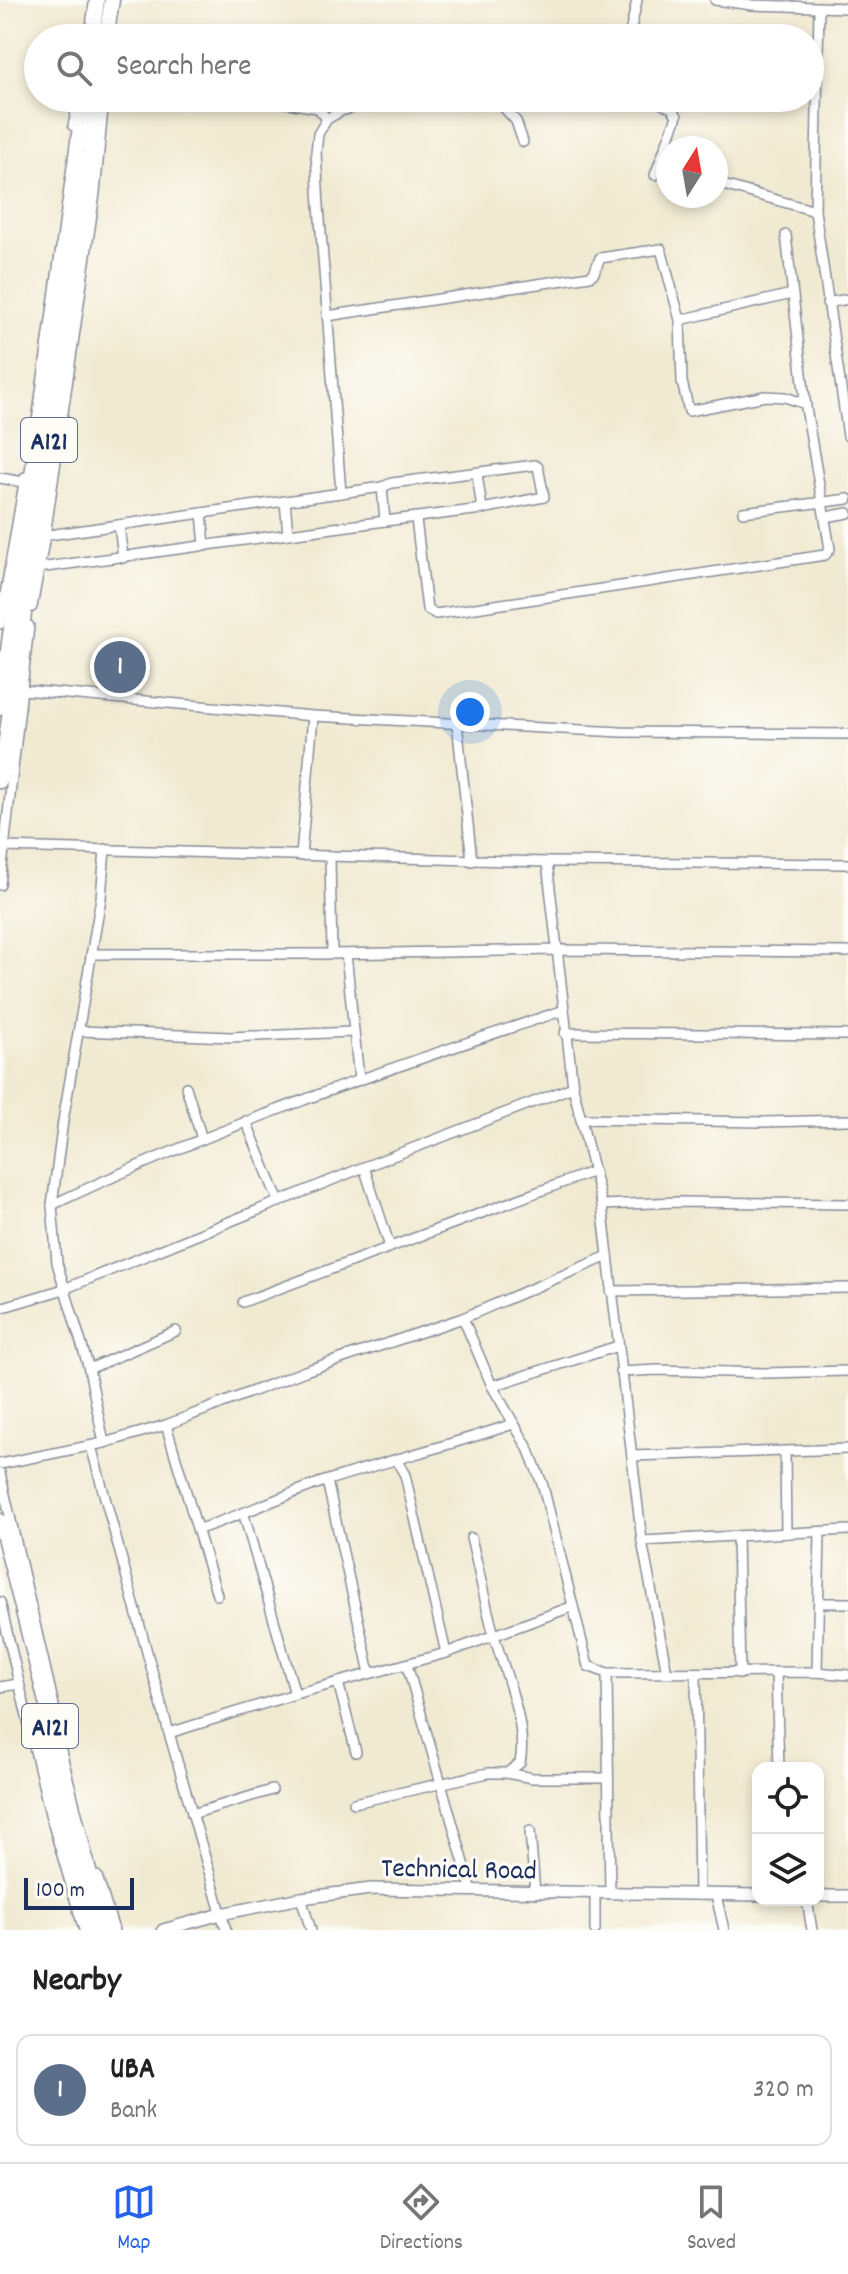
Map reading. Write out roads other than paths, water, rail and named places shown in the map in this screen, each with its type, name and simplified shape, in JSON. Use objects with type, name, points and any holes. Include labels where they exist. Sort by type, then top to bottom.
[{"type":"highway","points":[[94,24],[97,0]]},
{"type":"highway","points":[[108,24],[112,0]]},
{"type":"highway","name":"A121","points":[[0,708],[80,112]]},
{"type":"highway","name":"A121","points":[[0,781],[40,537],[96,112]]},
{"type":"highway","name":"A121","points":[[0,1521],[104,1930]]},
{"type":"highway","name":"A121","points":[[0,1559],[62,1818],[94,1930]]},
{"type":"street","points":[[632,24],[637,0]]},
{"type":"street","points":[[715,0],[848,8]]},
{"type":"street","points":[[819,8],[819,24]]},
{"type":"street","points":[[0,885],[35,569],[416,519],[544,497],[535,465],[421,479],[40,537],[95,193],[103,112]]},
{"type":"street","points":[[323,112],[327,119]]},
{"type":"street","points":[[339,112],[327,119],[318,134],[316,152],[341,493]]},
{"type":"street","points":[[508,112],[516,121],[523,142]]},
{"type":"street","points":[[655,175],[677,116],[674,112]]},
{"type":"street","points":[[817,112],[815,211],[848,436]]},
{"type":"street","points":[[728,186],[815,211]]},
{"type":"street","points":[[416,519],[427,609],[436,614],[821,557],[830,549],[806,404],[786,235]]},
{"type":"street","points":[[327,316],[590,276],[600,258],[661,249],[680,320],[682,382],[689,411],[765,396],[785,397],[806,404]]},
{"type":"street","points":[[680,320],[792,294]]},
{"type":"street","points":[[827,303],[848,299]]},
{"type":"street","points":[[477,474],[482,509]]},
{"type":"street","points":[[0,478],[28,482],[0,624]]},
{"type":"street","points":[[382,487],[385,521]]},
{"type":"street","points":[[743,512],[848,499]]},
{"type":"street","points":[[285,501],[288,534]]},
{"type":"street","points":[[202,513],[205,546]]},
{"type":"street","points":[[826,517],[848,513]]},
{"type":"street","points":[[119,525],[123,558]]},
{"type":"street","points":[[23,690],[313,716],[621,732],[848,734]]},
{"type":"street","points":[[301,856],[313,716]]},
{"type":"street","points":[[457,723],[472,861]]},
{"type":"street","points":[[4,847],[472,861],[848,864]]},
{"type":"street","points":[[104,1443],[89,1369],[57,1263],[52,1205],[101,898],[105,849]]},
{"type":"street","points":[[330,857],[332,954]]},
{"type":"street","points":[[547,862],[565,1033],[573,1087],[602,1205],[642,1541],[667,1673]]},
{"type":"street","points":[[91,954],[558,950],[848,952]]},
{"type":"street","points":[[346,954],[359,1079]]},
{"type":"street","points":[[52,1205],[246,1121],[359,1079],[564,1010]]},
{"type":"street","points":[[81,1031],[230,1037],[353,1032]]},
{"type":"street","points":[[565,1033],[848,1035]]},
{"type":"street","points":[[186,1087],[202,1139]]},
{"type":"street","points":[[0,1308],[64,1289],[364,1167],[573,1087]]},
{"type":"street","points":[[582,1119],[848,1120]]},
{"type":"street","points":[[246,1121],[279,1202]]},
{"type":"street","points":[[364,1167],[390,1247]]},
{"type":"street","points":[[243,1302],[594,1171]]},
{"type":"street","points":[[602,1205],[679,1202],[848,1204]]},
{"type":"street","points":[[0,1464],[104,1443],[166,1425],[305,1371],[463,1318],[608,1256]]},
{"type":"street","points":[[611,1291],[848,1288]]},
{"type":"street","points":[[463,1318],[492,1386],[528,1448],[543,1486],[588,1666],[607,1673],[817,1672],[848,1675]]},
{"type":"street","points":[[89,1369],[176,1331]]},
{"type":"street","points":[[492,1386],[618,1346]]},
{"type":"street","points":[[620,1372],[848,1371]]},
{"type":"street","points":[[199,1529],[244,1515],[269,1502],[327,1481],[513,1424]]},
{"type":"street","points":[[166,1425],[217,1595]]},
{"type":"street","points":[[91,1446],[226,1930]]},
{"type":"street","points":[[632,1456],[848,1449]]},
{"type":"street","points":[[785,1452],[786,1533]]},
{"type":"street","points":[[397,1461],[405,1475],[446,1653]]},
{"type":"street","points":[[0,1473],[54,1725],[114,1930]]},
{"type":"street","points":[[327,1481],[370,1673]]},
{"type":"street","points":[[244,1515],[295,1694]]},
{"type":"street","points":[[642,1541],[848,1530]]},
{"type":"street","points":[[817,1672],[820,1532]]},
{"type":"street","points":[[737,1536],[740,1674]]},
{"type":"street","points":[[471,1538],[521,1739],[520,1763],[507,1773]]},
{"type":"street","points":[[0,1602],[50,1814],[84,1930]]},
{"type":"street","points":[[819,1603],[848,1603]]},
{"type":"street","points":[[169,1733],[295,1694],[446,1653],[571,1607]]},
{"type":"street","points":[[407,1665],[472,1891]]},
{"type":"street","points":[[607,1673],[610,1894]]},
{"type":"street","points":[[696,1673],[699,1895]]},
{"type":"street","points":[[776,1673],[779,1762]]},
{"type":"street","points":[[338,1682],[356,1752]]},
{"type":"street","points":[[0,1687],[19,1684]]},
{"type":"street","points":[[354,1803],[488,1773],[532,1778],[608,1778]]},
{"type":"street","points":[[192,1814],[272,1790]]},
{"type":"street","points":[[530,1831],[535,1893]]},
{"type":"street","name":"Technical Road","points":[[163,1930],[221,1914],[301,1898],[371,1889],[752,1895]]},
{"type":"street","points":[[595,1894],[595,1930]]},
{"type":"street","points":[[716,1895],[724,1930]]},
{"type":"street","points":[[824,1896],[848,1896]]},
{"type":"street","points":[[301,1898],[311,1930]]},
{"type":"street","points":[[808,1906],[812,1930]]},
{"type":"place","name":"UBA","points":[[120,667]]}]
